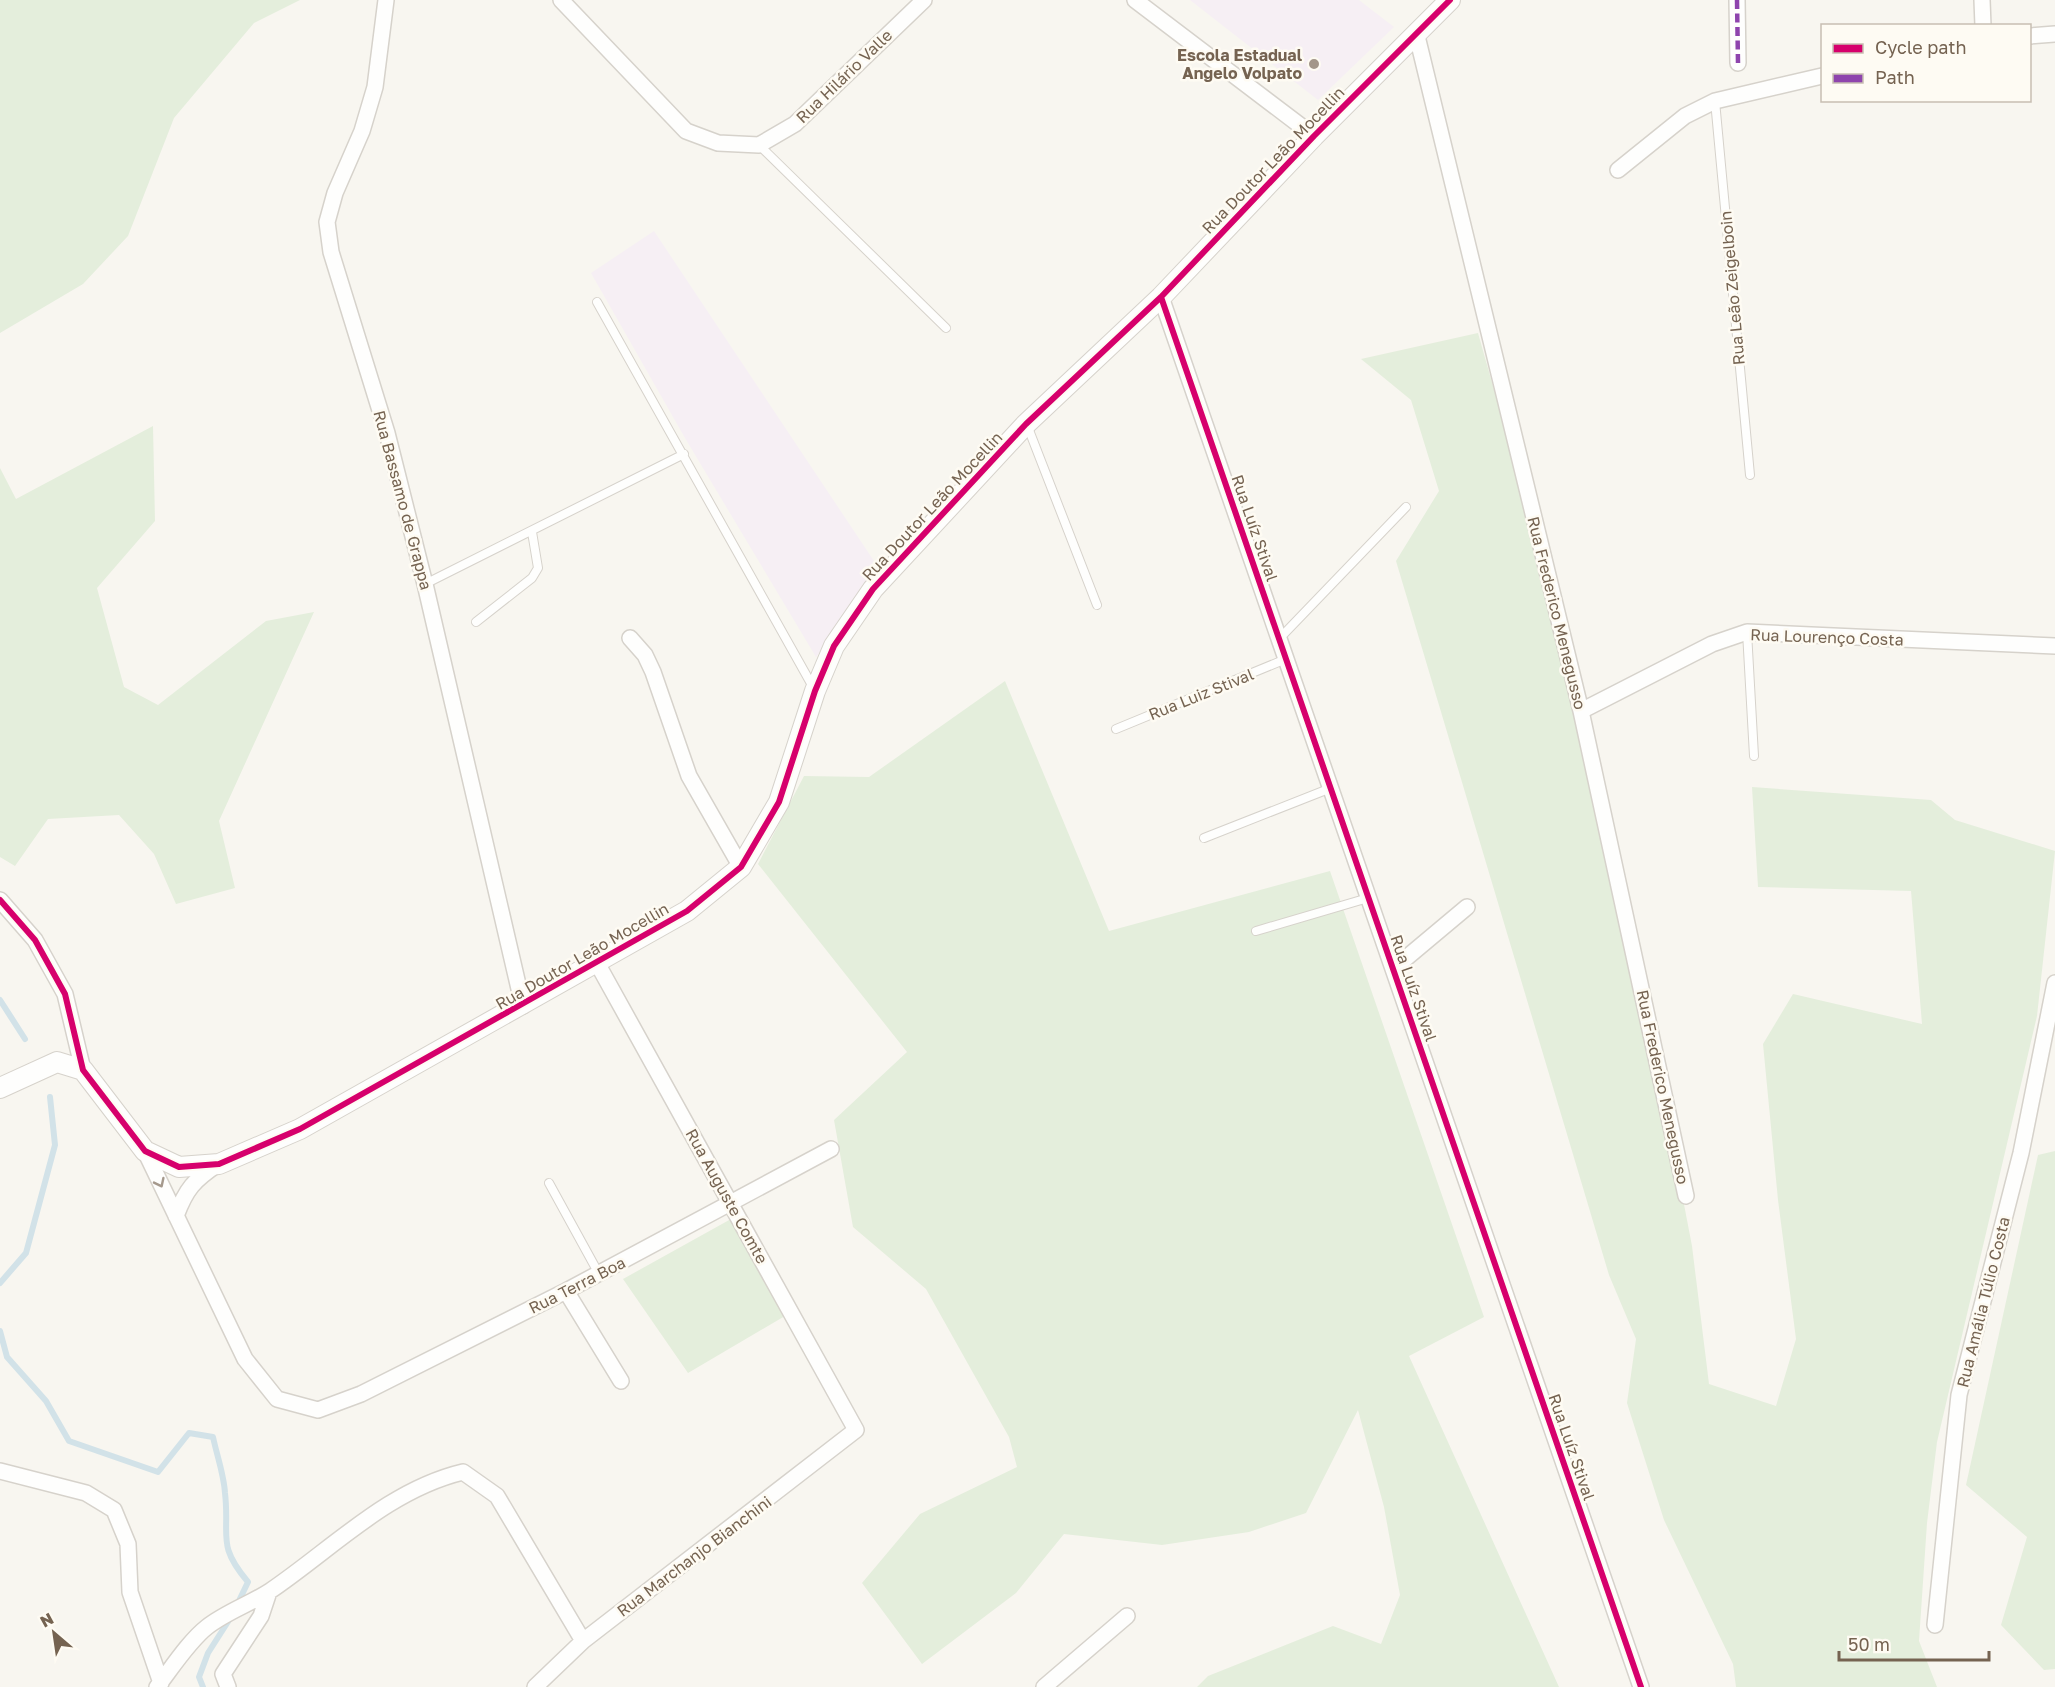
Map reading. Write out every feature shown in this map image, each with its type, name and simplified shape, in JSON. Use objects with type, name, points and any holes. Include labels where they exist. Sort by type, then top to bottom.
[{"type":"street","name":"Rua Bassamo de Grappa","points":[[386,0],[375,87],[362,131],[335,193],[327,222],[331,252],[387,433],[425,584],[523,1006]]},
{"type":"street","points":[[561,0],[686,131],[718,143],[759,145]]},
{"type":"street","name":"Rua Hilário Valle","points":[[759,145],[795,124],[924,0]]},
{"type":"street","points":[[1135,0],[1314,136]]},
{"type":"street","name":"Rua Doutor Leão Mocellin","points":[[83,1070],[145,1151],[179,1167],[219,1164],[300,1130],[523,1006],[687,911],[741,867],[779,802],[815,691],[834,646],[873,589],[1026,424],[1161,297],[1314,136],[1450,0]]},
{"type":"street","points":[[1737,0],[1738,63]]},
{"type":"street","points":[[1982,0],[1983,24]]},
{"type":"street","name":"Rua Frederico Menegusso","points":[[1416,32],[1581,711],[1686,1196]]},
{"type":"street","points":[[2031,36],[2055,34]]},
{"type":"street","points":[[1618,170],[1685,116],[1714,101],[1821,76]]},
{"type":"street","name":"Rua Luíz Stival","points":[[1161,297],[1641,1687]]},
{"type":"street","name":"Rua Lourenço Costa","points":[[1581,711],[1712,644],[1747,632],[2055,646]]},
{"type":"street","points":[[630,638],[645,655],[689,776],[741,867]]},
{"type":"street","points":[[0,900],[35,940],[65,994],[83,1070]]},
{"type":"street","points":[[1393,969],[1467,907]]},
{"type":"street","name":"Rua Auguste Comte","points":[[597,963],[856,1430]]},
{"type":"street","name":"Rua Amália Túlio Costa","points":[[1935,1625],[1959,1395],[2021,1153],[2055,983]]},
{"type":"street","points":[[0,1089],[57,1062],[83,1070]]},
{"type":"street","name":"Rua Terra Boa","points":[[176,1216],[245,1359],[278,1399],[318,1410],[361,1394],[566,1291],[831,1149]]},
{"type":"street","points":[[145,1151],[176,1216]]},
{"type":"street","points":[[176,1216],[185,1193],[199,1177],[219,1164]]},
{"type":"street","points":[[566,1291],[621,1381]]},
{"type":"street","name":"Rua Marchanjo Bianchini","points":[[535,1687],[583,1641],[856,1430]]},
{"type":"street","points":[[0,1471],[86,1493],[114,1510],[128,1544],[130,1592],[159,1685]]},
{"type":"street","points":[[159,1685],[205,1628],[251,1600],[269,1592],[335,1541],[397,1500],[435,1479],[463,1473],[496,1496],[583,1641]]},
{"type":"street","points":[[228,1687],[223,1674],[261,1616],[269,1592]]},
{"type":"street","points":[[1044,1687],[1127,1616]]},
{"type":"lane","name":"Rua Leão Zeigelboin","points":[[1714,101],[1750,475]]},
{"type":"lane","points":[[759,145],[946,328]]},
{"type":"lane","points":[[597,302],[815,691]]},
{"type":"lane","points":[[1026,424],[1097,605]]},
{"type":"lane","points":[[425,584],[684,454]]},
{"type":"lane","points":[[1279,639],[1406,507]]},
{"type":"lane","points":[[476,622],[532,578],[538,568],[532,532]]},
{"type":"lane","points":[[1747,632],[1754,756]]},
{"type":"lane","name":"Rua Luiz Stival","points":[[1116,729],[1286,658]]},
{"type":"lane","points":[[1204,838],[1331,788]]},
{"type":"lane","points":[[1256,931],[1368,898]]},
{"type":"lane","points":[[549,1183],[599,1274]]},
{"type":"shaded area","name":"Escola Estadual Angelo Volpato","points":[[1190,0],[1359,0],[1394,27],[1318,100]]},
{"type":"shaded area","points":[[654,231],[880,570],[816,657],[685,438],[591,273]]},
{"type":"green space","points":[[0,0],[300,0],[254,23],[174,118],[128,236],[83,284],[0,333]]},
{"type":"green space","points":[[1478,333],[1528,510],[1662,1090],[1692,1246],[1709,1384],[1776,1406],[1796,1339],[1778,1200],[1763,1044],[1793,994],[1922,1024],[1911,891],[1758,887],[1752,787],[1931,800],[1955,820],[2055,851],[2037,1016],[1937,1442],[1927,1523],[1919,1641],[1937,1687],[1736,1687],[1733,1664],[1664,1520],[1627,1403],[1636,1339],[1609,1275],[1396,561],[1439,491],[1411,400],[1361,359]]},
{"type":"green space","points":[[153,426],[155,521],[97,588],[124,687],[158,705],[266,621],[314,612],[219,821],[235,888],[176,904],[154,854],[119,815],[48,819],[15,866],[0,857],[0,468],[16,499]]},
{"type":"green space","points":[[1005,681],[1109,931],[1330,871],[1484,1317],[1409,1356],[1559,1687],[1197,1687],[1208,1676],[1333,1626],[1381,1644],[1400,1595],[1384,1507],[1358,1410],[1306,1513],[1249,1532],[1162,1545],[1064,1534],[1016,1593],[922,1664],[862,1583],[920,1514],[1017,1467],[1009,1437],[926,1289],[853,1227],[834,1120],[907,1052],[758,864],[804,776],[869,777]]},
{"type":"green space","points":[[2055,1151],[2055,1669],[2044,1670],[2001,1625],[2027,1537],[1966,1485],[2038,1155]]},
{"type":"green space","points":[[731,1219],[785,1316],[688,1373],[623,1279]]},
{"type":"waterway","points":[[0,1000],[25,1039]]},
{"type":"waterway","points":[[0,1283],[26,1253],[55,1145],[50,1097]]},
{"type":"waterway","points":[[0,1331],[7,1357],[46,1401],[69,1441],[158,1472],[189,1433],[213,1437],[224,1486],[228,1549],[238,1569],[248,1582],[237,1605]]},
{"type":"waterway","points":[[203,1687],[199,1677],[208,1653],[231,1617]]},
{"type":"marked path","points":[[1737,0],[1738,63]]},
{"type":"cycle path","points":[[0,900],[35,940],[65,994],[83,1070],[145,1151],[179,1167],[219,1164],[300,1129],[687,911],[741,867],[779,802],[815,691],[834,646],[873,589],[1026,424],[1161,297],[1314,136],[1450,0]]},
{"type":"cycle path","points":[[1161,297],[1641,1687]]},
{"type":"place","name":"Escola Estadual Angelo Volpato","points":[[1314,64]]}]
